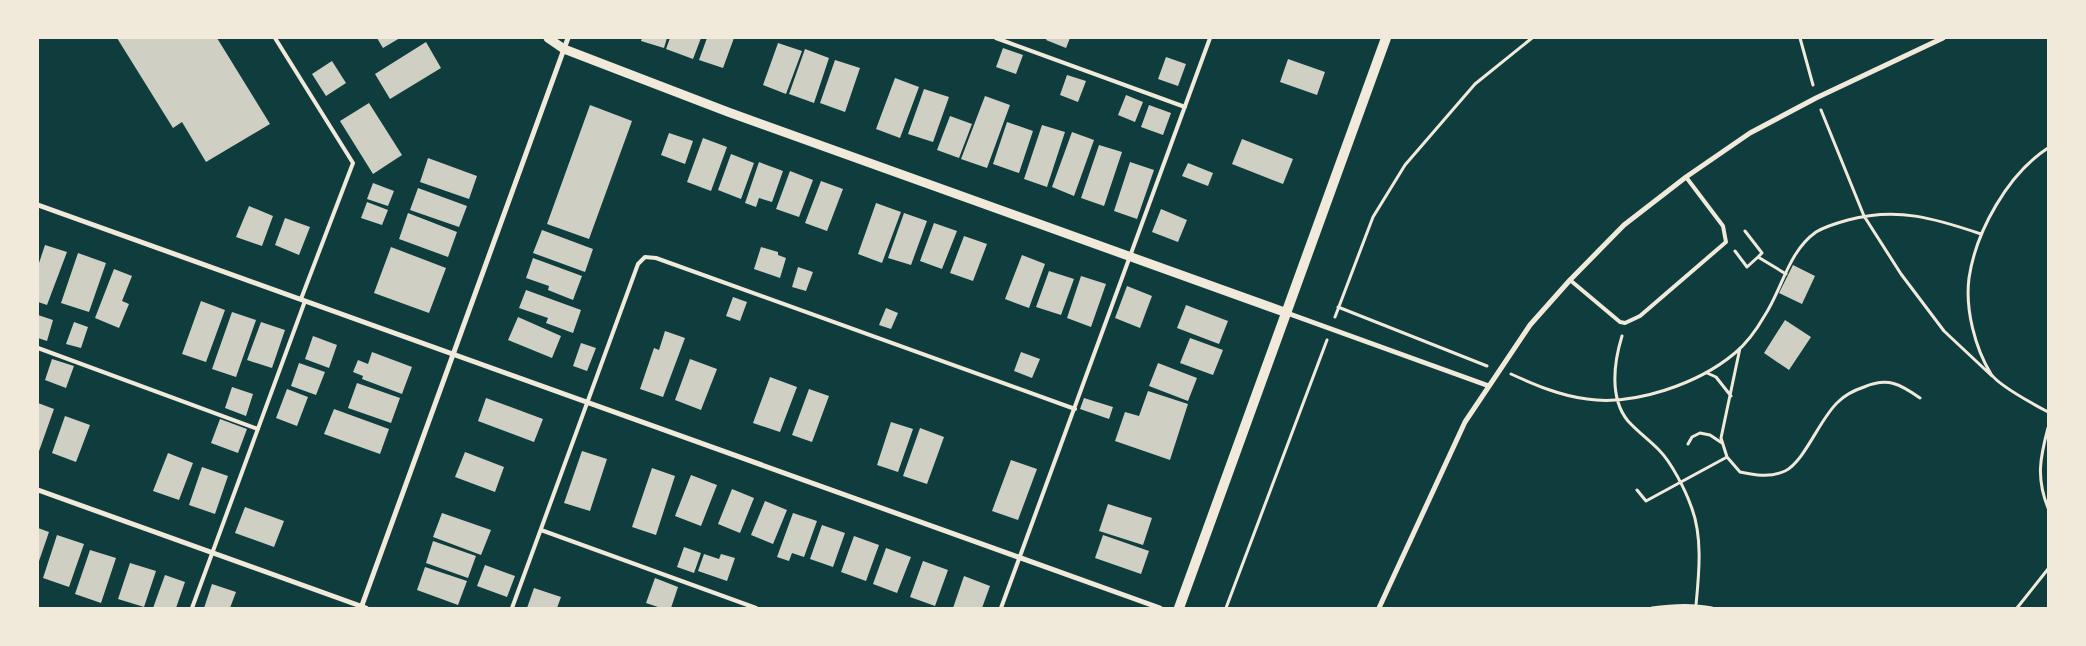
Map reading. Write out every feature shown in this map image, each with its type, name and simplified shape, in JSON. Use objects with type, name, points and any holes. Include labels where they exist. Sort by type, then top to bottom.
[{"type":"main road","points":[[1179,608],[1288,313],[1386,38]]},
{"type":"street","points":[[548,38],[564,49],[728,112],[1489,386]]},
{"type":"street","points":[[38,490],[363,608],[568,38]]},
{"type":"street","points":[[1379,608],[1465,422],[1530,325],[1570,280],[1624,225],[1686,177],[1750,133],[1816,98],[1944,38]]},
{"type":"street","points":[[38,205],[1160,608]]},
{"type":"lane","points":[[192,608],[353,163],[275,38]]},
{"type":"lane","points":[[996,38],[1185,107]]},
{"type":"lane","points":[[1002,608],[1210,38]]},
{"type":"lane","points":[[1570,280],[1620,322],[1625,323],[1640,316],[1726,242],[1723,226],[1686,177]]},
{"type":"lane","points":[[512,608],[589,403],[638,264],[645,257],[656,258],[1074,409]]},
{"type":"lane","points":[[38,348],[258,429]]},
{"type":"lane","points":[[541,530],[756,608]]},
{"type":"path","points":[[1226,608],[1373,217],[1405,165],[1475,84],[1532,38]]},
{"type":"path","points":[[1800,38],[1816,98],[1864,216],[1901,274],[1944,331],[1992,376],[2025,399],[2048,412]]},
{"type":"path","points":[[1992,376],[1979,347],[1970,316],[1969,279],[1981,234],[2006,189],[2040,153],[2048,148]]},
{"type":"path","points":[[1338,307],[1545,389],[1586,399],[1617,401],[1650,395],[1706,373],[1740,348],[1754,333],[1767,312],[1799,247],[1817,232],[1832,224],[1864,216],[1902,213],[1939,220],[1981,234]]},
{"type":"path","points":[[1726,242],[1734,249],[1747,267],[1762,253],[1745,232]]},
{"type":"path","points":[[1758,258],[1786,274]]},
{"type":"path","points":[[1625,323],[1616,352],[1617,401],[1627,420],[1660,451],[1681,484],[1692,506],[1698,529],[1696,605]]},
{"type":"path","points":[[1740,348],[1721,438],[1727,457],[1740,472],[1769,476],[1786,471],[1799,457],[1838,402],[1853,392],[1877,381],[1900,384],[1920,398]]},
{"type":"path","points":[[1706,373],[1716,377],[1731,396]]},
{"type":"path","points":[[2048,428],[2041,456],[2042,491],[2048,508]]},
{"type":"path","points":[[1688,444],[1692,437],[1700,433],[1710,435],[1722,442]]},
{"type":"path","points":[[1636,490],[1646,501],[1727,457]]},
{"type":"path","points":[[2017,608],[2048,569]]},
{"type":"path","points":[[1652,608],[1696,605],[1712,608]]},
{"type":"building","points":[[117,38],[217,38],[270,124],[206,162],[182,122],[173,128]]},
{"type":"building","points":[[377,38],[400,38],[383,48]]},
{"type":"building","points":[[642,38],[667,38],[664,48],[641,41]]},
{"type":"building","points":[[670,38],[701,38],[693,59],[666,49]]},
{"type":"building","points":[[707,38],[734,38],[723,68],[699,60]]},
{"type":"building","points":[[1047,38],[1070,38],[1066,48],[1046,40]]},
{"type":"building","points":[[426,42],[441,68],[390,99],[375,74]]},
{"type":"building","points":[[778,43],[802,51],[786,94],[763,85]]},
{"type":"building","points":[[1003,48],[1023,55],[1016,74],[996,67]]},
{"type":"building","points":[[805,49],[829,58],[814,103],[789,94]]},
{"type":"building","points":[[1166,57],[1186,64],[1178,86],[1158,79]]},
{"type":"building","points":[[1288,59],[1325,72],[1317,95],[1280,82]]},
{"type":"building","points":[[835,60],[860,68],[845,112],[820,103]]},
{"type":"building","points":[[332,61],[346,83],[326,96],[312,74]]},
{"type":"building","points":[[1067,75],[1086,81],[1078,102],[1060,95]]},
{"type":"building","points":[[895,78],[919,87],[900,138],[876,129]]},
{"type":"building","points":[[924,89],[949,97],[933,142],[908,134]]},
{"type":"building","points":[[1126,95],[1143,102],[1135,122],[1118,115]]},
{"type":"building","points":[[985,96],[1010,105],[987,168],[961,159]]},
{"type":"building","points":[[369,103],[402,155],[373,174],[340,121]]},
{"type":"building","points":[[590,105],[632,121],[589,239],[547,224]]},
{"type":"building","points":[[1149,105],[1171,113],[1163,135],[1141,127]]},
{"type":"building","points":[[950,116],[972,124],[959,158],[937,150]]},
{"type":"building","points":[[1007,122],[1033,131],[1019,173],[993,164]]},
{"type":"building","points":[[1042,125],[1065,132],[1047,187],[1024,179]]},
{"type":"building","points":[[1072,132],[1094,140],[1074,196],[1052,187]]},
{"type":"building","points":[[669,133],[693,141],[685,164],[661,155]]},
{"type":"building","points":[[703,138],[727,147],[711,191],[687,182]]},
{"type":"building","points":[[1242,139],[1293,159],[1283,184],[1232,164]]},
{"type":"building","points":[[1099,145],[1122,152],[1104,206],[1081,198]]},
{"type":"building","points":[[731,154],[754,163],[741,199],[718,190]]},
{"type":"building","points":[[428,158],[477,176],[469,199],[420,182]]},
{"type":"building","points":[[759,162],[783,171],[772,202],[759,198],[756,207],[745,203]]},
{"type":"building","points":[[1130,162],[1154,170],[1137,219],[1114,211]]},
{"type":"building","points":[[1188,163],[1213,173],[1208,186],[1182,176]]},
{"type":"building","points":[[790,171],[813,180],[799,217],[776,209]]},
{"type":"building","points":[[821,181],[843,189],[827,231],[805,223]]},
{"type":"building","points":[[373,183],[394,191],[388,206],[367,199]]},
{"type":"building","points":[[418,188],[467,206],[459,227],[410,210]]},
{"type":"building","points":[[367,202],[388,210],[382,225],[361,218]]},
{"type":"building","points":[[876,203],[901,212],[882,263],[858,254]]},
{"type":"building","points":[[249,206],[273,216],[262,246],[236,237]]},
{"type":"building","points":[[1161,209],[1187,220],[1178,242],[1152,232]]},
{"type":"building","points":[[408,213],[457,232],[448,257],[399,239]]},
{"type":"building","points":[[904,213],[927,221],[911,265],[888,258]]},
{"type":"building","points":[[285,218],[310,227],[299,255],[275,245]]},
{"type":"building","points":[[934,223],[957,231],[942,269],[920,261]]},
{"type":"building","points":[[542,230],[593,249],[585,272],[533,253]]},
{"type":"building","points":[[964,236],[987,244],[973,281],[950,273]]},
{"type":"building","points":[[45,245],[67,252],[47,305],[38,302],[38,266]]},
{"type":"building","points":[[391,247],[446,268],[429,313],[374,293]]},
{"type":"building","points":[[761,247],[778,252],[778,255],[786,258],[780,278],[754,269]]},
{"type":"building","points":[[78,253],[106,263],[89,312],[61,303]]},
{"type":"building","points":[[1022,255],[1045,264],[1029,308],[1005,299]]},
{"type":"building","points":[[533,258],[582,276],[573,300],[548,290],[549,286],[526,278]]},
{"type":"building","points":[[1793,265],[1815,276],[1802,304],[1779,293]]},
{"type":"building","points":[[798,267],[813,272],[806,291],[792,287]]},
{"type":"building","points":[[114,269],[132,276],[122,301],[129,304],[119,328],[95,318]]},
{"type":"building","points":[[1049,271],[1074,279],[1061,315],[1036,307]]},
{"type":"building","points":[[1081,276],[1106,284],[1091,327],[1067,318]]},
{"type":"building","points":[[1127,286],[1152,296],[1140,328],[1115,318]]},
{"type":"building","points":[[526,290],[581,310],[573,333],[546,323],[548,318],[519,308]]},
{"type":"building","points":[[733,297],[747,302],[740,321],[726,316]]},
{"type":"building","points":[[201,301],[225,310],[206,362],[182,354]]},
{"type":"building","points":[[1186,305],[1228,321],[1219,344],[1177,328]]},
{"type":"building","points":[[886,308],[898,313],[891,329],[879,325]]},
{"type":"building","points":[[232,312],[256,320],[236,377],[212,369]]},
{"type":"building","points":[[38,315],[53,320],[47,341],[38,338]]},
{"type":"building","points":[[518,317],[561,336],[552,358],[508,340]]},
{"type":"building","points":[[1785,320],[1811,337],[1789,370],[1764,353]]},
{"type":"building","points":[[74,322],[88,327],[81,348],[66,344]]},
{"type":"building","points":[[261,322],[285,330],[272,368],[247,360]]},
{"type":"building","points":[[665,331],[685,338],[663,397],[640,389],[654,348],[659,350]]},
{"type":"building","points":[[313,336],[337,345],[329,368],[305,359]]},
{"type":"building","points":[[1190,338],[1223,350],[1213,375],[1180,363]]},
{"type":"building","points":[[581,343],[596,348],[587,371],[573,366]]},
{"type":"building","points":[[372,352],[412,367],[402,394],[362,379],[363,376],[353,372],[358,360],[368,364]]},
{"type":"building","points":[[1021,352],[1040,359],[1032,378],[1014,371]]},
{"type":"building","points":[[52,359],[74,366],[66,388],[45,380]]},
{"type":"building","points":[[690,359],[717,369],[701,410],[675,400]]},
{"type":"building","points":[[299,363],[325,372],[316,395],[291,386]]},
{"type":"building","points":[[1158,363],[1197,378],[1188,401],[1149,386]]},
{"type":"building","points":[[770,377],[797,387],[780,432],[753,423]]},
{"type":"building","points":[[357,383],[400,398],[391,423],[348,408]]},
{"type":"building","points":[[232,387],[253,394],[246,416],[225,408]]},
{"type":"building","points":[[287,389],[308,397],[297,426],[276,418]]},
{"type":"building","points":[[809,389],[829,396],[812,442],[792,435]]},
{"type":"building","points":[[1148,391],[1188,404],[1170,460],[1115,441],[1125,412],[1139,416]]},
{"type":"building","points":[[486,398],[543,419],[534,442],[478,421]]},
{"type":"building","points":[[1084,398],[1113,407],[1109,419],[1080,409]]},
{"type":"building","points":[[38,403],[54,409],[38,454]]},
{"type":"building","points":[[334,409],[389,429],[380,454],[324,434]]},
{"type":"building","points":[[65,416],[90,425],[76,462],[52,453]]},
{"type":"building","points":[[220,419],[247,429],[238,453],[211,443]]},
{"type":"building","points":[[891,422],[913,429],[898,472],[877,465]]},
{"type":"building","points":[[920,428],[944,437],[927,484],[903,476]]},
{"type":"building","points":[[582,451],[607,459],[590,511],[564,503]]},
{"type":"building","points":[[465,452],[504,467],[495,492],[455,477]]},
{"type":"building","points":[[168,453],[193,463],[179,500],[153,491]]},
{"type":"building","points":[[1011,460],[1037,469],[1018,520],[992,511]]},
{"type":"building","points":[[202,467],[228,476],[215,514],[189,505]]},
{"type":"building","points":[[652,468],[675,476],[656,535],[632,527]]},
{"type":"building","points":[[691,475],[717,485],[701,526],[675,516]]},
{"type":"building","points":[[732,489],[754,498],[740,533],[718,524]]},
{"type":"building","points":[[765,501],[787,510],[773,544],[751,535]]},
{"type":"building","points":[[1108,504],[1152,518],[1143,545],[1099,531]]},
{"type":"building","points":[[245,507],[284,521],[274,547],[235,533]]},
{"type":"building","points":[[442,513],[491,530],[481,555],[433,537]]},
{"type":"building","points":[[793,513],[817,521],[804,557],[792,553],[789,561],[777,557]]},
{"type":"building","points":[[822,525],[845,533],[833,567],[810,559]]},
{"type":"building","points":[[38,528],[49,532],[38,564]]},
{"type":"building","points":[[57,535],[84,544],[69,587],[43,578]]},
{"type":"building","points":[[1103,535],[1149,551],[1141,574],[1095,558]]},
{"type":"building","points":[[854,536],[879,545],[866,581],[841,572]]},
{"type":"building","points":[[433,541],[476,556],[468,578],[426,563]]},
{"type":"building","points":[[684,547],[701,553],[694,573],[677,567]]},
{"type":"building","points":[[886,548],[911,557],[897,593],[873,584]]},
{"type":"building","points":[[90,550],[116,558],[101,603],[75,594]]},
{"type":"building","points":[[704,554],[719,559],[721,554],[735,558],[727,581],[698,571]]},
{"type":"building","points":[[923,561],[948,570],[935,606],[910,597]]},
{"type":"building","points":[[130,563],[156,571],[144,607],[118,599]]},
{"type":"building","points":[[485,565],[515,576],[507,597],[477,586]]},
{"type":"building","points":[[425,567],[467,581],[458,605],[417,590]]},
{"type":"building","points":[[165,575],[185,582],[176,608],[153,608]]},
{"type":"building","points":[[964,576],[990,586],[982,608],[953,608]]},
{"type":"building","points":[[655,578],[678,587],[671,608],[661,608],[646,603]]},
{"type":"building","points":[[212,584],[236,592],[230,608],[204,608]]},
{"type":"building","points":[[534,588],[561,597],[557,608],[527,608]]}]
